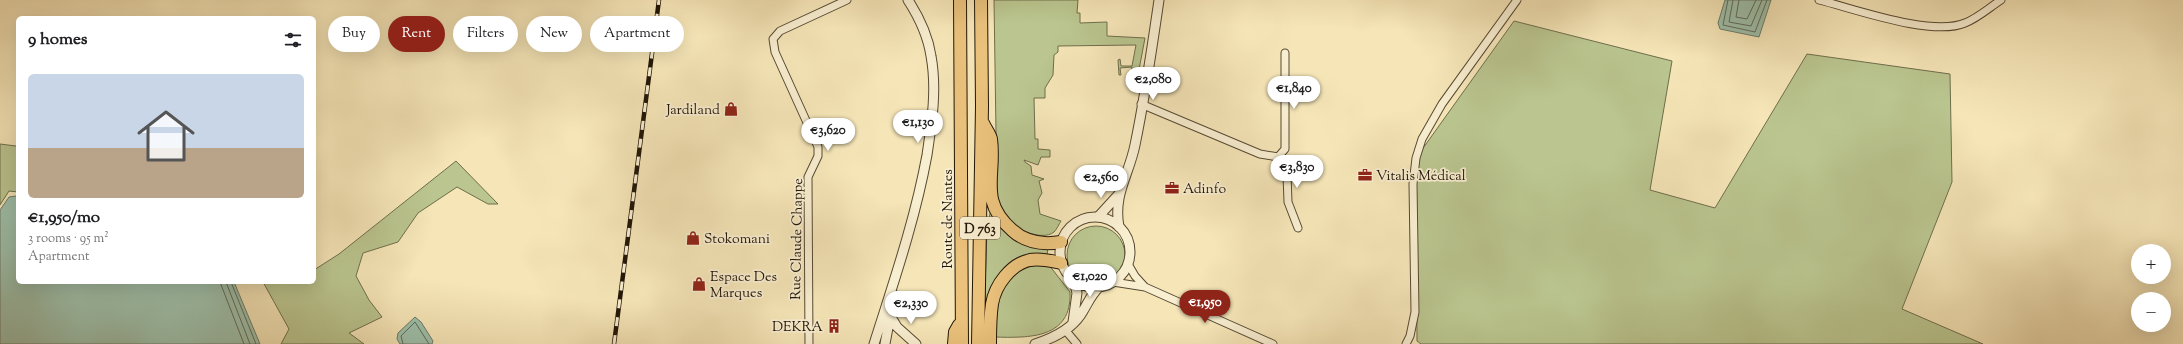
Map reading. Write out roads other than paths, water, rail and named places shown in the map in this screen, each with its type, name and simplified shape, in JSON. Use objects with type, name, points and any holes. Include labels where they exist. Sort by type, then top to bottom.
[{"type":"highway","name":"Route de Nantes","points":[[960,0],[962,344]]},
{"type":"highway","name":"D 763","points":[[978,344],[982,121],[981,0]]},
{"type":"highway","points":[[982,121],[991,138],[992,202],[1003,222],[1017,235],[1034,243],[1061,242]]},
{"type":"highway","points":[[990,344],[992,303],[998,288],[1007,274],[1018,265],[1030,260],[1061,263]]},
{"type":"highway","points":[[954,344],[955,332],[962,319]]},
{"type":"street","name":"Rue Claude Chappe","points":[[809,344],[808,177],[818,156],[818,147],[775,52],[773,39],[780,32],[846,0]]},
{"type":"street","points":[[874,344],[894,286],[918,201],[934,109],[934,80],[931,54],[924,29],[908,0]]},
{"type":"street","points":[[1119,227],[1109,220],[1098,217],[1086,218],[1075,223],[1066,231],[1061,242],[1059,252],[1061,263],[1066,273],[1074,281],[1086,286],[1099,287],[1113,282],[1122,274],[1128,264],[1129,244],[1119,227],[1117,213],[1118,194],[1135,145],[1159,0]]},
{"type":"street","points":[[1406,344],[1410,336],[1415,312],[1413,184],[1416,158],[1422,139],[1442,104],[1517,0]]},
{"type":"street","points":[[1820,0],[1915,24],[1938,28],[1965,23],[2001,0]]},
{"type":"street","points":[[1278,157],[1285,149],[1285,53]]},
{"type":"street","points":[[1141,104],[1260,154],[1278,157]]},
{"type":"street","points":[[1278,157],[1287,175],[1288,202],[1298,228]]},
{"type":"street","points":[[1098,217],[1118,194]]},
{"type":"street","points":[[1128,264],[1135,276],[1145,287]]},
{"type":"street","points":[[1073,322],[1076,293],[1074,281]]},
{"type":"street","points":[[1113,282],[1145,287],[1272,344]]},
{"type":"street","points":[[885,344],[891,317],[894,286]]},
{"type":"street","points":[[1035,344],[1051,339],[1066,331],[1083,312],[1090,296],[1099,287]]},
{"type":"street","points":[[891,317],[898,327],[916,344]]},
{"type":"street","points":[[1066,331],[1077,344]]},
{"type":"water","points":[[1725,0],[1771,0],[1759,37],[1720,29],[1718,23]]},
{"type":"water","points":[[16,196],[16,284],[235,284],[260,344],[0,344],[0,210],[9,197]]},
{"type":"water","points":[[415,317],[421,322],[433,341],[432,344],[400,344],[397,339],[398,333]]},
{"type":"railway","points":[[614,344],[659,0]]},
{"type":"place","name":"Jardiland","points":[[731,109]]},
{"type":"place","name":"Vitalis Médical","points":[[1365,175]]},
{"type":"place","name":"Adinfo","points":[[1172,188]]},
{"type":"place","name":"Stokomani","points":[[693,238]]},
{"type":"place","name":"Espace Des Marques","points":[[699,284]]},
{"type":"place","name":"DEKRA","points":[[834,326]]}]
